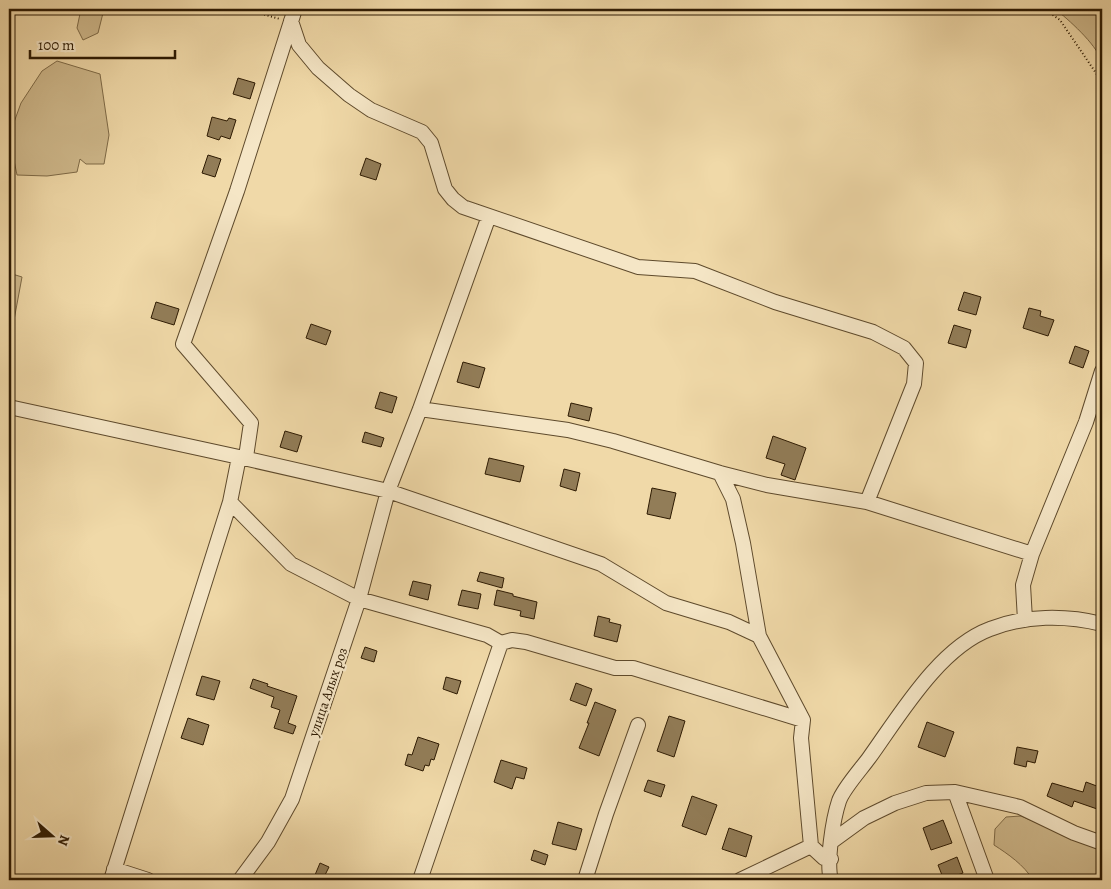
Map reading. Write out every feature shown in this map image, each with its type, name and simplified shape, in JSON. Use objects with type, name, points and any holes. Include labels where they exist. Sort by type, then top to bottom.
[{"type":"street","points":[[292,17],[299,45],[318,68],[349,95],[371,110],[422,132],[431,143],[445,189],[452,199],[463,206],[638,267],[695,271],[775,302],[873,332],[904,348],[916,364],[914,384],[867,502]]},
{"type":"street","points":[[148,880],[112,875],[230,502],[251,423],[183,344],[237,191],[292,17]]},
{"type":"street","name":"улица Алых роз","points":[[240,880],[268,842],[292,799],[359,599],[388,491],[420,409],[489,216]]},
{"type":"street","points":[[1025,620],[1022,585],[1032,554],[1086,422],[1102,371]]},
{"type":"street","points":[[9,407],[243,457],[388,491],[601,564],[666,602],[729,622],[758,636]]},
{"type":"street","points":[[420,409],[568,430],[767,485],[867,502],[1032,554]]},
{"type":"street","points":[[720,473],[733,499],[743,543],[758,636],[803,720],[801,738],[812,846],[824,858],[831,859]]},
{"type":"street","points":[[230,502],[291,564],[359,599],[487,635],[501,643],[512,640],[526,642],[615,668],[633,668],[803,720]]},
{"type":"street","points":[[831,880],[832,828],[840,799],[928,676],[962,644],[990,629],[1037,617],[1087,620],[1102,624]]},
{"type":"street","points":[[420,880],[501,643]]},
{"type":"street","points":[[585,880],[638,725]]},
{"type":"street","points":[[831,842],[864,818],[895,802],[926,792],[955,792],[1020,807],[1074,833],[1102,843]]},
{"type":"street","points":[[955,792],[988,880]]},
{"type":"street","points":[[740,880],[812,846]]},
{"type":"path","points":[[244,9],[292,17]]},
{"type":"path","points":[[1044,9],[1060,20],[1102,82]]},
{"type":"shaded area","points":[[81,9],[104,9],[98,33],[83,40],[77,28]]},
{"type":"shaded area","points":[[1055,9],[1102,9],[1102,64],[1094,47],[1074,25]]},
{"type":"shaded area","points":[[57,61],[100,74],[109,135],[104,164],[86,164],[80,159],[77,172],[47,176],[17,175],[9,136],[21,103],[42,71]]},
{"type":"shaded area","points":[[9,273],[22,277],[9,347]]},
{"type":"shaded area","points":[[1021,816],[1102,851],[1102,880],[1033,880],[1010,856],[994,845],[995,829],[1006,817]]},
{"type":"building","points":[[238,78],[255,83],[250,99],[233,94]]},
{"type":"building","points":[[212,117],[227,121],[229,118],[236,120],[230,139],[221,136],[219,140],[207,136]]},
{"type":"building","points":[[208,155],[221,159],[215,177],[202,173]]},
{"type":"building","points":[[366,158],[381,164],[376,180],[360,175]]},
{"type":"building","points":[[964,292],[981,297],[976,315],[958,310]]},
{"type":"building","points":[[156,302],[179,309],[174,325],[151,318]]},
{"type":"building","points":[[1029,308],[1041,311],[1040,316],[1054,320],[1048,336],[1023,328]]},
{"type":"building","points":[[311,324],[331,331],[326,345],[306,338]]},
{"type":"building","points":[[954,325],[971,330],[966,348],[948,343]]},
{"type":"building","points":[[1075,346],[1089,351],[1083,368],[1069,363]]},
{"type":"building","points":[[463,362],[485,368],[479,388],[457,382]]},
{"type":"building","points":[[380,392],[397,397],[392,413],[375,408]]},
{"type":"building","points":[[571,403],[592,408],[589,421],[568,416]]},
{"type":"building","points":[[285,431],[302,436],[297,452],[280,447]]},
{"type":"building","points":[[365,432],[384,438],[381,447],[362,442]]},
{"type":"building","points":[[773,436],[806,448],[795,480],[781,475],[785,464],[766,458]]},
{"type":"building","points":[[489,458],[524,466],[520,482],[485,474]]},
{"type":"building","points":[[564,469],[580,473],[576,491],[560,486]]},
{"type":"building","points":[[652,488],[676,493],[670,519],[647,514]]},
{"type":"building","points":[[480,572],[504,578],[502,588],[477,581]]},
{"type":"building","points":[[413,581],[431,585],[428,600],[409,595]]},
{"type":"building","points":[[462,590],[481,594],[478,609],[458,605]]},
{"type":"building","points":[[497,590],[537,602],[534,619],[520,616],[521,611],[494,605]]},
{"type":"building","points":[[598,616],[610,619],[609,622],[621,625],[617,642],[594,636]]},
{"type":"building","points":[[365,647],[377,651],[374,662],[361,658]]},
{"type":"building","points":[[202,676],[220,681],[214,700],[196,695]]},
{"type":"building","points":[[446,677],[461,681],[457,694],[443,689]]},
{"type":"building","points":[[253,679],[297,696],[288,723],[296,726],[293,734],[274,728],[280,710],[271,707],[274,697],[250,688]]},
{"type":"building","points":[[576,683],[592,689],[586,706],[570,700]]},
{"type":"building","points":[[595,702],[616,710],[599,756],[579,748]]},
{"type":"building","points":[[669,716],[685,721],[674,757],[657,751]]},
{"type":"building","points":[[188,718],[209,725],[203,745],[181,738]]},
{"type":"building","points":[[927,722],[954,732],[945,757],[918,747]]},
{"type":"building","points":[[418,737],[439,744],[434,760],[431,759],[429,766],[425,765],[423,771],[405,765],[408,754],[412,755]]},
{"type":"building","points":[[1017,747],[1038,751],[1035,763],[1027,761],[1026,767],[1014,764]]},
{"type":"building","points":[[501,760],[527,768],[524,779],[516,777],[512,789],[494,782]]},
{"type":"building","points":[[648,780],[665,785],[661,797],[644,791]]},
{"type":"building","points":[[1086,782],[1102,788],[1100,810],[1074,801],[1072,807],[1047,796],[1052,783],[1083,792]]},
{"type":"building","points":[[692,796],[717,805],[706,835],[682,826]]},
{"type":"building","points":[[943,820],[952,843],[931,850],[923,828]]},
{"type":"building","points":[[558,822],[582,829],[576,850],[552,844]]},
{"type":"building","points":[[729,828],[752,836],[746,857],[722,849]]},
{"type":"building","points":[[534,850],[548,855],[545,865],[531,860]]},
{"type":"building","points":[[957,857],[963,873],[944,880],[938,865]]},
{"type":"building","points":[[320,863],[329,867],[323,879],[315,875]]}]
